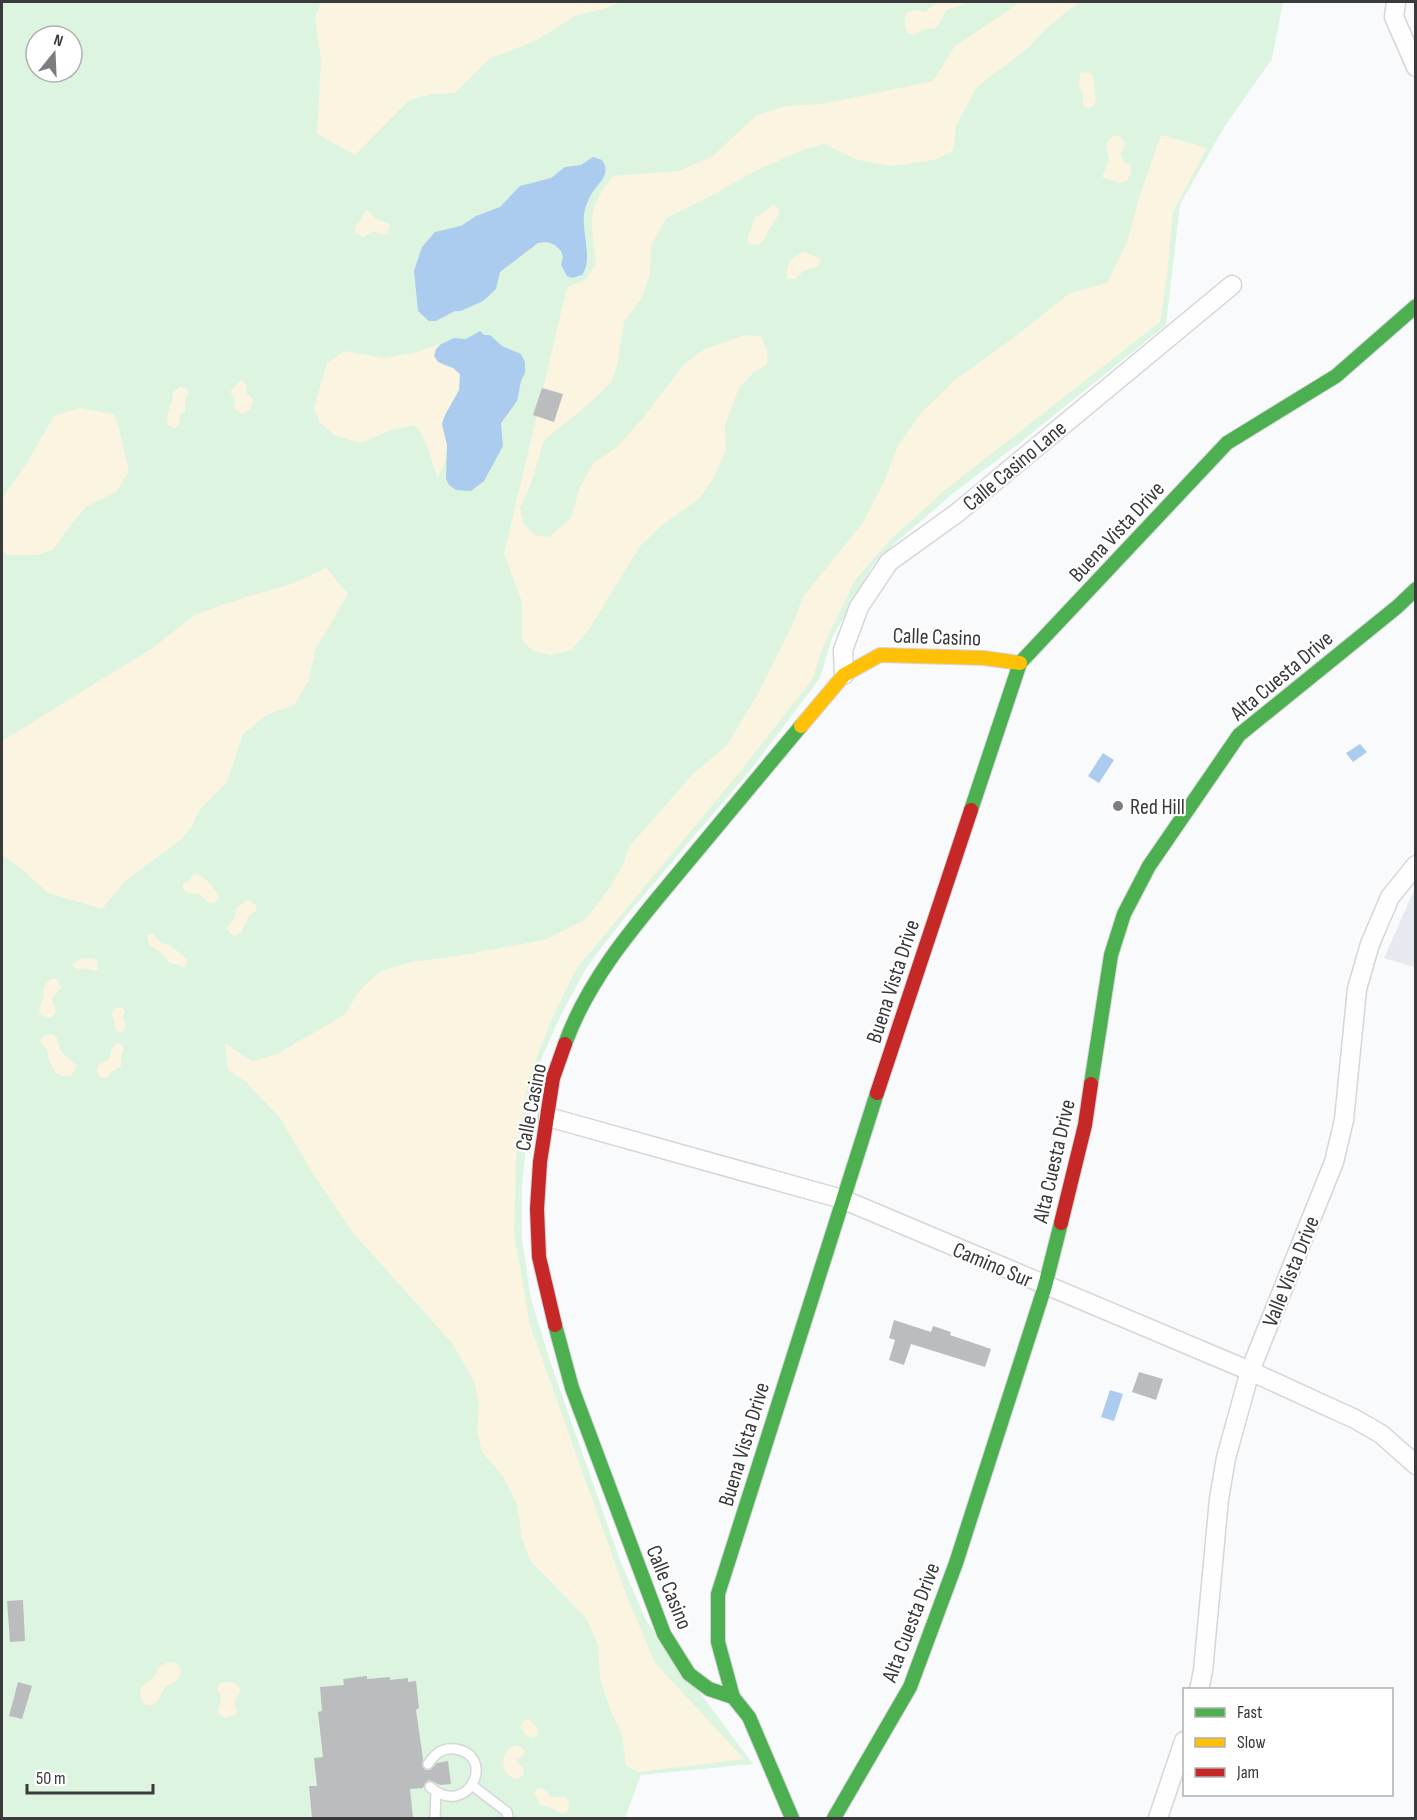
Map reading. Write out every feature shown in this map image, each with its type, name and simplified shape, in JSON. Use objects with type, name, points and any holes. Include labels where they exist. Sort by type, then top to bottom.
[{"type":"street","points":[[1396,2],[1394,17],[1416,67]]},
{"type":"street","name":"Calle Casino Lane","points":[[844,675],[843,650],[859,607],[889,562],[957,513],[1233,285]]},
{"type":"street","name":"Buena Vista Drive","points":[[792,1818],[749,1717],[733,1697],[718,1642],[718,1594],[842,1199],[1020,663],[1227,443],[1336,376],[1416,306]]},
{"type":"street","name":"Alta Cuesta Drive","points":[[834,1818],[910,1687],[956,1563],[1045,1286],[1085,1125],[1111,956],[1124,914],[1149,866],[1239,735],[1416,589]]},
{"type":"street","name":"Calle Casino","points":[[733,1697],[709,1689],[689,1674],[664,1634],[572,1388],[539,1257],[540,1162],[553,1078],[569,1033],[588,994],[608,962],[655,902],[844,675],[880,655],[984,658],[1020,663]]},
{"type":"street","name":"Valle Vista Drive","points":[[1199,1688],[1226,1458],[1250,1371],[1334,1162],[1344,1120],[1357,989],[1370,944],[1390,897],[1416,865]]},
{"type":"street","name":"Camino Sur","points":[[548,1118],[842,1199],[1250,1371],[1373,1429],[1416,1465]]},
{"type":"street","points":[[1158,1818],[1183,1747]]},
{"type":"lane","points":[[429,1764],[434,1755],[441,1751],[456,1749],[464,1752],[475,1763],[477,1771],[473,1786],[460,1796],[452,1798],[433,1789],[435,1818]]},
{"type":"lane","points":[[473,1786],[507,1812],[508,1818]]},
{"type":"shaded area","points":[[1415,888],[1415,967],[1384,958]]},
{"type":"green space","points":[[2,2],[1283,2],[1272,59],[1225,126],[1180,204],[1166,325],[956,491],[873,565],[832,638],[820,678],[753,767],[622,921],[586,968],[542,1057],[532,1091],[522,1186],[522,1239],[531,1299],[551,1364],[621,1563],[647,1622],[753,1764],[641,1775],[625,1818],[2,1818]]},
{"type":"sand","points":[[321,2],[621,2],[575,16],[537,40],[489,59],[455,93],[432,94],[409,100],[355,155],[317,134],[321,60],[315,17]]},
{"type":"sand","points":[[938,2],[965,2],[963,5],[946,10],[935,29],[926,29],[914,35],[907,33],[904,20],[906,13],[915,10],[925,12]]},
{"type":"sand","points":[[1019,2],[1079,2],[1049,26],[1028,48],[977,87],[956,125],[953,151],[934,160],[892,166],[858,160],[824,144],[803,150],[757,170],[666,218],[651,246],[650,274],[642,298],[624,322],[618,362],[611,383],[544,440],[531,484],[520,508],[523,523],[535,535],[549,537],[571,518],[580,487],[594,462],[616,448],[643,418],[684,364],[705,349],[744,335],[761,336],[768,354],[766,365],[753,373],[739,388],[725,425],[726,450],[714,477],[700,498],[661,526],[640,546],[588,631],[571,650],[551,655],[533,651],[522,640],[522,602],[504,554],[567,287],[585,280],[596,264],[592,217],[604,188],[613,176],[678,171],[713,156],[756,116],[785,106],[821,104],[933,81],[955,46]]},
{"type":"sand","points":[[1088,72],[1093,75],[1096,99],[1094,106],[1088,108],[1083,106],[1083,94],[1079,86],[1080,73]]},
{"type":"sand","points":[[1117,135],[1124,141],[1125,145],[1121,153],[1123,161],[1130,165],[1131,173],[1127,180],[1120,183],[1102,177],[1109,160],[1106,144],[1110,138]]},
{"type":"sand","points":[[1161,135],[1207,148],[1173,212],[1160,322],[945,490],[890,540],[855,580],[822,649],[812,680],[734,779],[577,968],[551,1021],[530,1075],[517,1141],[514,1232],[530,1325],[626,1594],[655,1663],[744,1759],[639,1772],[626,1766],[622,1735],[611,1712],[600,1678],[598,1644],[586,1618],[530,1561],[522,1538],[517,1504],[503,1476],[482,1452],[477,1430],[479,1405],[474,1381],[452,1343],[354,1234],[314,1175],[280,1118],[246,1082],[228,1070],[225,1043],[252,1061],[277,1054],[344,1015],[360,990],[381,971],[412,962],[544,940],[586,919],[611,886],[629,847],[692,775],[727,745],[759,692],[791,628],[803,597],[862,524],[884,482],[898,446],[921,413],[956,379],[1070,293],[1107,283],[1127,243],[1138,201]]},
{"type":"sand","points":[[774,205],[779,209],[778,215],[765,238],[761,243],[749,244],[747,240],[755,217]]},
{"type":"sand","points":[[367,210],[377,220],[388,223],[390,226],[387,234],[383,235],[373,231],[363,237],[355,232],[356,225],[362,220]]},
{"type":"sand","points":[[804,252],[821,259],[818,266],[803,271],[796,279],[787,279],[790,262]]},
{"type":"sand","points":[[459,338],[445,366],[454,368],[460,374],[459,390],[442,424],[447,445],[445,463],[438,477],[425,442],[414,425],[388,431],[361,443],[336,436],[320,423],[314,408],[327,363],[344,351],[384,358],[413,353]]},
{"type":"sand","points":[[241,380],[246,384],[246,395],[249,395],[253,401],[250,410],[242,414],[234,408],[235,399],[230,392]]},
{"type":"sand","points":[[180,387],[187,389],[188,394],[185,412],[180,415],[180,423],[175,428],[168,425],[168,415],[173,392]]},
{"type":"sand","points":[[79,408],[113,414],[118,425],[129,472],[116,492],[86,507],[53,550],[36,555],[7,555],[2,549],[2,499],[28,461],[54,416]]},
{"type":"sand","points":[[326,568],[348,594],[315,650],[309,680],[294,705],[267,715],[243,734],[227,782],[200,809],[191,828],[181,840],[125,881],[102,909],[48,893],[23,870],[2,855],[2,741],[151,649],[196,614],[292,584]]},
{"type":"sand","points":[[194,873],[205,879],[215,890],[219,897],[214,903],[209,903],[199,894],[188,893],[183,889],[183,883],[188,882]]},
{"type":"sand","points":[[248,900],[256,905],[256,911],[248,917],[241,933],[235,936],[230,934],[227,927],[234,919],[237,907]]},
{"type":"sand","points":[[153,933],[161,943],[172,947],[188,959],[185,967],[170,963],[162,953],[149,945],[147,935]]},
{"type":"sand","points":[[79,959],[97,960],[98,970],[85,968],[78,970],[72,965]]},
{"type":"sand","points":[[50,979],[56,979],[61,987],[52,999],[56,1011],[54,1016],[49,1018],[41,1015],[39,1010],[44,986]]},
{"type":"sand","points":[[117,1007],[125,1011],[123,1018],[126,1026],[123,1032],[116,1031],[112,1013]]},
{"type":"sand","points":[[52,1034],[57,1038],[62,1051],[77,1066],[71,1076],[62,1076],[55,1072],[49,1061],[47,1050],[40,1041],[43,1036]]},
{"type":"sand","points":[[117,1043],[124,1049],[121,1066],[111,1072],[108,1078],[101,1078],[97,1073],[98,1065],[109,1059],[112,1048]]},
{"type":"sand","points":[[169,1662],[179,1666],[181,1671],[179,1678],[164,1689],[154,1705],[144,1704],[140,1695],[142,1686],[153,1678],[160,1666]]},
{"type":"sand","points":[[221,1682],[231,1682],[239,1686],[240,1692],[234,1702],[237,1712],[225,1718],[218,1713],[221,1698],[217,1688]]},
{"type":"sand","points":[[529,1719],[538,1729],[537,1736],[533,1738],[527,1736],[520,1727],[523,1721]]},
{"type":"sand","points":[[516,1745],[524,1751],[523,1756],[516,1760],[524,1770],[523,1775],[517,1779],[507,1773],[503,1763],[506,1752]]},
{"type":"sand","points":[[542,1788],[548,1792],[550,1797],[565,1797],[569,1802],[568,1811],[561,1813],[548,1806],[541,1806],[534,1793],[537,1789]]},
{"type":"water","points":[[593,157],[602,160],[606,170],[589,198],[584,212],[587,262],[582,275],[572,278],[567,276],[561,265],[563,257],[561,251],[555,245],[547,242],[538,243],[500,272],[496,289],[483,301],[436,321],[429,321],[418,311],[414,271],[422,247],[435,232],[461,226],[476,216],[500,207],[520,186],[551,178],[565,167],[581,165]]},
{"type":"water","points":[[480,331],[484,335],[490,335],[502,346],[521,354],[525,362],[525,373],[517,401],[501,423],[503,446],[484,481],[471,491],[456,490],[449,485],[446,479],[447,445],[442,424],[459,390],[460,374],[453,368],[438,362],[434,356],[441,344],[454,338],[466,339]]},
{"type":"water","points":[[1360,744],[1367,752],[1353,762],[1346,753]]},
{"type":"water","points":[[1103,753],[1114,760],[1099,783],[1088,776]]},
{"type":"water","points":[[1110,1390],[1123,1394],[1114,1421],[1101,1417]]},
{"type":"building","points":[[542,388],[563,394],[554,422],[533,415]]},
{"type":"building","points":[[894,1320],[931,1332],[933,1326],[951,1332],[950,1335],[991,1349],[985,1367],[911,1344],[904,1365],[889,1360],[895,1340],[889,1338]]},
{"type":"building","points":[[1139,1372],[1163,1379],[1156,1400],[1132,1392]]},
{"type":"building","points":[[23,1600],[25,1641],[10,1642],[7,1601]]},
{"type":"building","points":[[367,1676],[367,1679],[390,1677],[390,1680],[408,1678],[408,1682],[416,1681],[419,1708],[416,1710],[422,1766],[425,1770],[430,1770],[437,1763],[448,1761],[451,1784],[440,1785],[429,1780],[423,1788],[410,1789],[413,1818],[312,1818],[309,1786],[317,1786],[314,1758],[323,1757],[318,1712],[322,1711],[320,1687],[344,1685],[343,1679]]},
{"type":"building","points":[[18,1682],[32,1686],[22,1719],[9,1716]]},
{"type":"traffic: fast","points":[[971,810],[1020,663],[1227,443],[1336,376],[1416,306]]},
{"type":"traffic: fast","points":[[1091,1084],[1111,955],[1124,914],[1149,866],[1239,735],[1416,589]]},
{"type":"traffic: fast","points":[[565,1044],[587,996],[616,952],[648,910],[801,726]]},
{"type":"traffic: fast","points":[[792,1818],[749,1717],[733,1697],[718,1642],[718,1594],[877,1093]]},
{"type":"traffic: fast","points":[[834,1818],[910,1687],[956,1563],[1045,1286],[1061,1223]]},
{"type":"traffic: fast","points":[[555,1325],[572,1388],[664,1634],[689,1674],[709,1689],[733,1697]]},
{"type":"traffic: slow","points":[[801,726],[844,675],[880,655],[984,658],[1020,663]]},
{"type":"traffic: jam","points":[[877,1093],[971,810]]},
{"type":"traffic: jam","points":[[555,1325],[539,1257],[537,1209],[540,1162],[553,1078],[565,1044]]},
{"type":"traffic: jam","points":[[1061,1223],[1085,1125],[1091,1084]]},
{"type":"place","name":"Red Hill","points":[[1118,806]]}]
